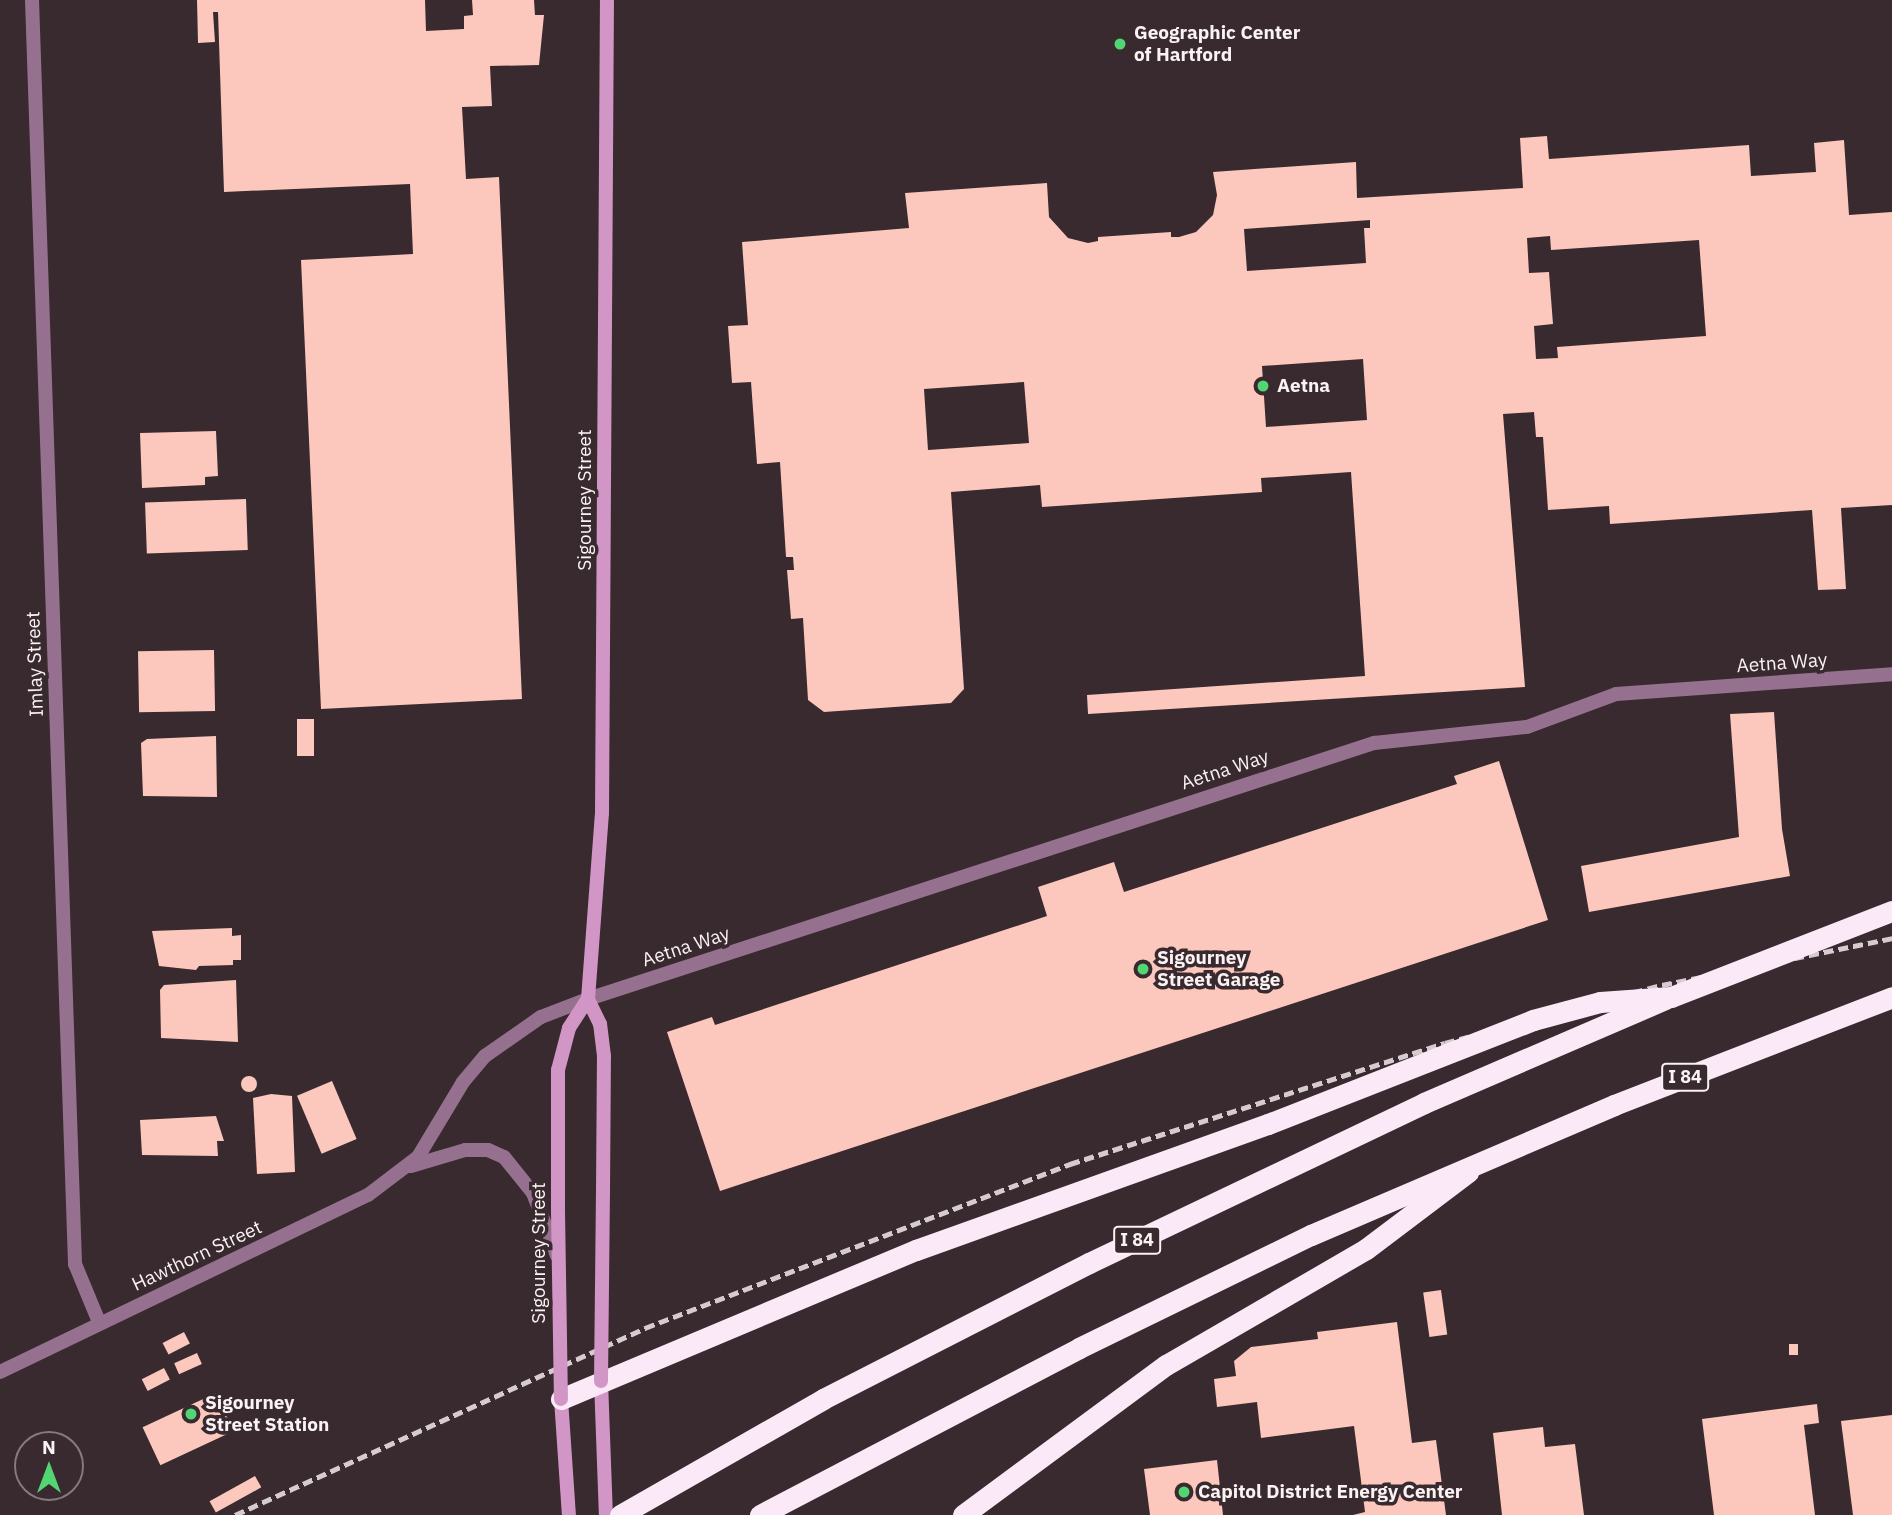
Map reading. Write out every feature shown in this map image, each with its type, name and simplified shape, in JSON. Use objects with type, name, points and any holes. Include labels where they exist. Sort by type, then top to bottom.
[{"type":"highway","name":"I 84","points":[[620,1515],[823,1399],[1100,1258],[1457,1088],[1671,998],[1892,911]]},
{"type":"highway","name":"I 84","points":[[760,1515],[1164,1306],[1480,1161],[1892,997]]},
{"type":"highway","points":[[561,1399],[916,1250],[1268,1124],[1533,1020],[1600,1002],[1671,998]]},
{"type":"highway","points":[[963,1515],[1190,1349],[1405,1223],[1480,1161]]},
{"type":"main road","name":"Sigourney Street","points":[[569,1515],[561,1399],[557,1256],[558,1070],[569,1028],[588,999],[602,813],[607,0]]},
{"type":"main road","name":"Sigourney Street","points":[[588,999],[600,1024],[604,1056],[601,1381],[606,1515]]},
{"type":"street","name":"Imlay Street","points":[[32,0],[75,1264],[99,1322]]},
{"type":"street","name":"Aetna Way","points":[[588,999],[1363,746],[1527,727],[1616,694],[1892,674]]},
{"type":"street","name":"Hawthorn Street","points":[[0,1372],[99,1322],[368,1195],[407,1168],[436,1132],[463,1082],[485,1056],[541,1017],[588,999]]},
{"type":"street","name":"Hawthorn Street","points":[[407,1168],[459,1151],[492,1151],[523,1176],[544,1218],[557,1256]]},
{"type":"building","points":[[197,0],[425,0],[426,31],[464,29],[464,16],[473,15],[472,0],[534,0],[535,15],[544,15],[539,65],[490,66],[492,106],[462,107],[466,179],[499,177],[522,699],[321,709],[301,260],[413,254],[410,184],[224,192],[218,12],[213,12],[215,42],[198,43]]},
{"type":"building","points":[[1547,136],[1549,159],[1749,145],[1751,176],[1816,172],[1814,143],[1844,140],[1849,215],[1892,212],[1892,505],[1841,508],[1846,589],[1818,590],[1812,510],[1610,524],[1609,506],[1548,510],[1543,437],[1536,437],[1534,412],[1503,414],[1525,687],[1088,714],[1087,695],[1365,676],[1351,472],[1261,478],[1262,492],[1042,507],[1040,485],[951,492],[964,689],[951,703],[824,712],[808,700],[803,618],[791,619],[787,570],[794,570],[793,557],[786,557],[780,462],[757,464],[751,382],[732,383],[728,326],[748,325],[742,242],[909,228],[905,193],[1047,183],[1049,217],[1068,238],[1088,243],[1098,241],[1098,237],[1171,232],[1171,237],[1179,237],[1196,232],[1213,215],[1217,195],[1213,172],[1356,162],[1357,198],[1523,188],[1520,138]],"holes":[[[1370,220],[1370,228],[1364,228],[1366,263],[1247,271],[1244,229]],[[1550,236],[1551,250],[1699,240],[1706,336],[1557,347],[1558,358],[1536,359],[1534,326],[1553,324],[1549,272],[1529,273],[1527,238]],[[1363,359],[1367,420],[1266,427],[1262,366]],[[1024,382],[1029,443],[928,450],[924,389]]]},
{"type":"building","points":[[216,431],[218,476],[205,477],[205,485],[142,488],[140,433]]},
{"type":"building","points":[[246,499],[248,550],[147,553],[145,503]]},
{"type":"building","points":[[214,650],[215,711],[139,712],[138,651]]},
{"type":"building","points":[[1774,712],[1782,829],[1790,876],[1589,912],[1581,866],[1739,837],[1730,714]]},
{"type":"building","points":[[297,719],[314,719],[314,756],[297,756]]},
{"type":"building","points":[[216,736],[217,797],[143,796],[141,743],[147,739]]},
{"type":"building","name":"Sigourney Street Garage","points":[[1499,761],[1548,920],[720,1191],[667,1032],[712,1017],[715,1025],[1047,916],[1038,887],[1114,862],[1124,892],[1457,784],[1454,776]]},
{"type":"building","points":[[232,928],[232,936],[241,935],[241,960],[233,960],[233,965],[199,966],[196,970],[159,966],[152,931]]},
{"type":"building","points":[[236,980],[238,1042],[161,1038],[160,990],[164,985]]},
{"type":"building","points":[[249,1076],[255,1078],[255,1090],[249,1092],[243,1090],[241,1084],[243,1078]]},
{"type":"building","points":[[332,1081],[357,1139],[322,1154],[297,1096]]},
{"type":"building","points":[[271,1094],[292,1096],[295,1172],[257,1174],[253,1098]]},
{"type":"building","points":[[216,1116],[224,1141],[217,1141],[218,1156],[142,1155],[140,1120]]},
{"type":"building","points":[[1441,1290],[1447,1335],[1429,1337],[1423,1293]]},
{"type":"building","points":[[1397,1322],[1412,1443],[1436,1440],[1446,1515],[1353,1515],[1365,1512],[1354,1426],[1261,1438],[1257,1402],[1217,1407],[1214,1379],[1236,1376],[1234,1361],[1251,1347],[1318,1339],[1317,1332]]},
{"type":"building","points":[[184,1332],[190,1344],[169,1354],[163,1343]]},
{"type":"building","points":[[1789,1344],[1798,1344],[1798,1355],[1789,1355]]},
{"type":"building","points":[[197,1353],[202,1364],[179,1374],[174,1363]]},
{"type":"building","points":[[164,1368],[170,1380],[148,1391],[142,1379]]},
{"type":"building","points":[[216,1393],[234,1431],[160,1465],[143,1427]]},
{"type":"building","points":[[1817,1404],[1819,1423],[1804,1425],[1815,1515],[1714,1515],[1702,1419]]},
{"type":"building","points":[[1892,1415],[1892,1515],[1853,1515],[1841,1421]]},
{"type":"building","points":[[1543,1427],[1545,1447],[1575,1444],[1584,1515],[1502,1515],[1493,1433]]},
{"type":"building","name":"Capitol District Energy Center","points":[[1217,1460],[1223,1515],[1150,1515],[1144,1469]]},
{"type":"building","points":[[255,1476],[261,1487],[216,1513],[210,1501]]},
{"type":"railway","points":[[235,1515],[645,1328],[1070,1164],[1445,1043],[1662,985],[1892,938]]},
{"type":"place","name":"Geographic Center of Hartford","points":[[1120,44]]},
{"type":"place","name":"Aetna","points":[[1263,386]]},
{"type":"place","name":"Sigourney Street Garage","points":[[1143,969]]},
{"type":"place","name":"Sigourney Street Station","points":[[191,1414]]},
{"type":"place","name":"Capitol District Energy Center","points":[[1184,1492]]}]
